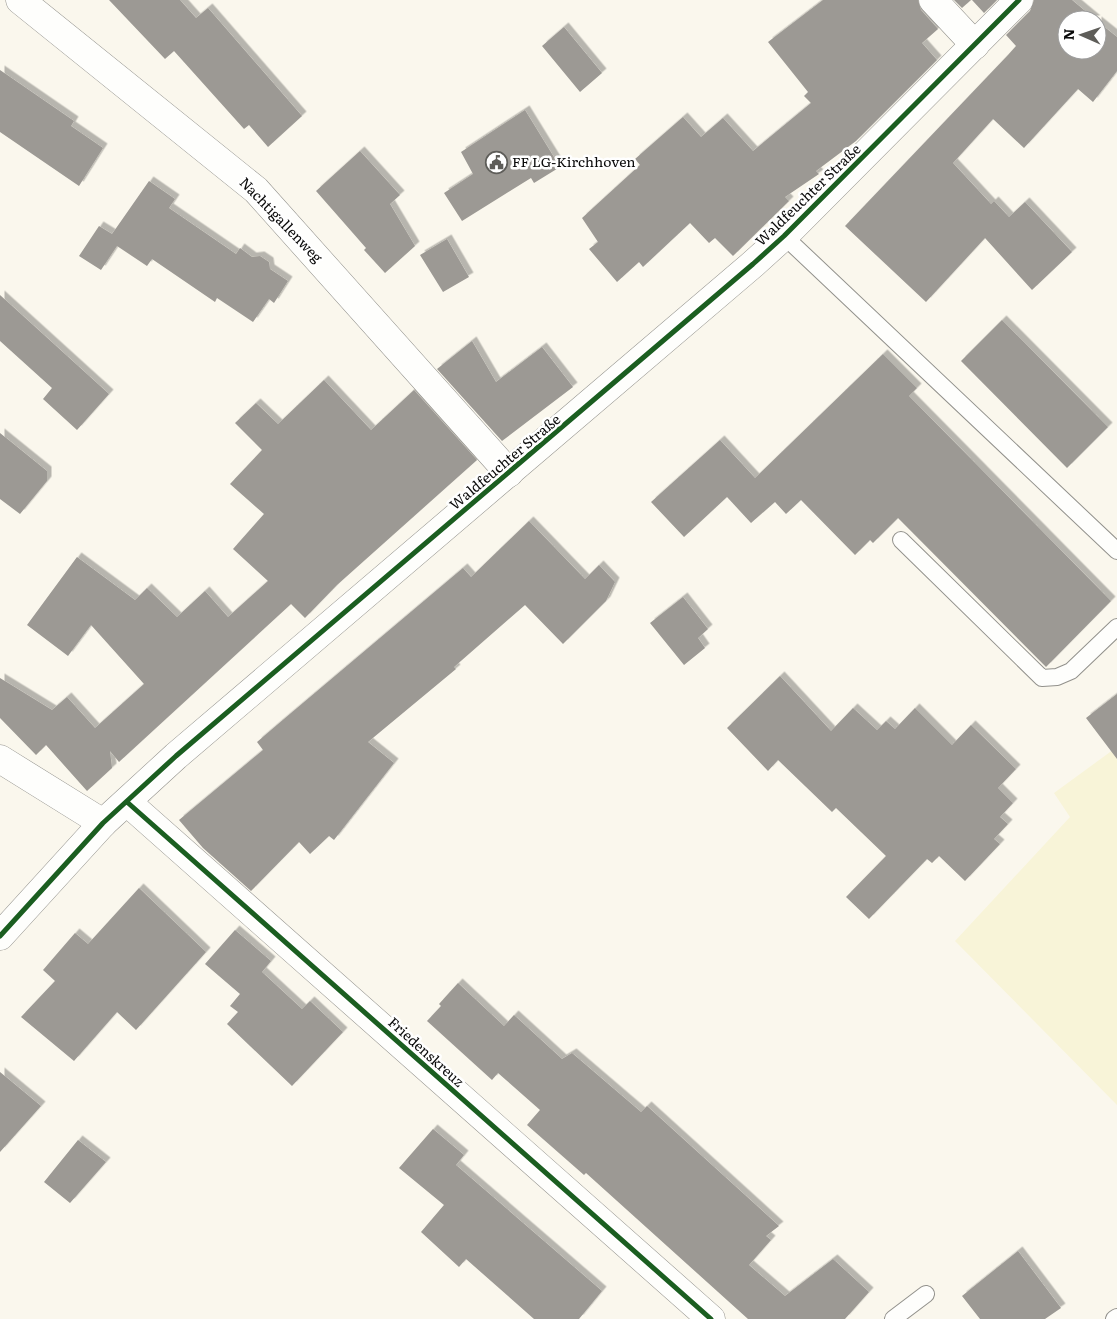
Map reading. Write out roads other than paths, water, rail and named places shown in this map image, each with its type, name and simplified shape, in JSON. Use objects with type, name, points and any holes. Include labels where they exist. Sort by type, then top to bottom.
[{"type":"street","name":"Nachtigallenweg","points":[[20,0],[256,190],[509,473]]},
{"type":"street","points":[[933,0],[975,45]]},
{"type":"street","name":"Waldfeuchter Straße","points":[[0,936],[103,823],[176,756],[784,236],[1019,0]]},
{"type":"street","points":[[0,759],[103,823]]},
{"type":"street","name":"Friedenskreuz","points":[[127,802],[711,1319]]},
{"type":"lane","name":"Waldfeuchter Straße","points":[[784,236],[1117,551]]},
{"type":"lane","points":[[901,540],[1042,678],[1057,677],[1071,671],[1117,627]]},
{"type":"lane","points":[[892,1319],[926,1294]]},
{"type":"place","name":"FF LG-Kirchhoven","points":[[496,162]]}]
